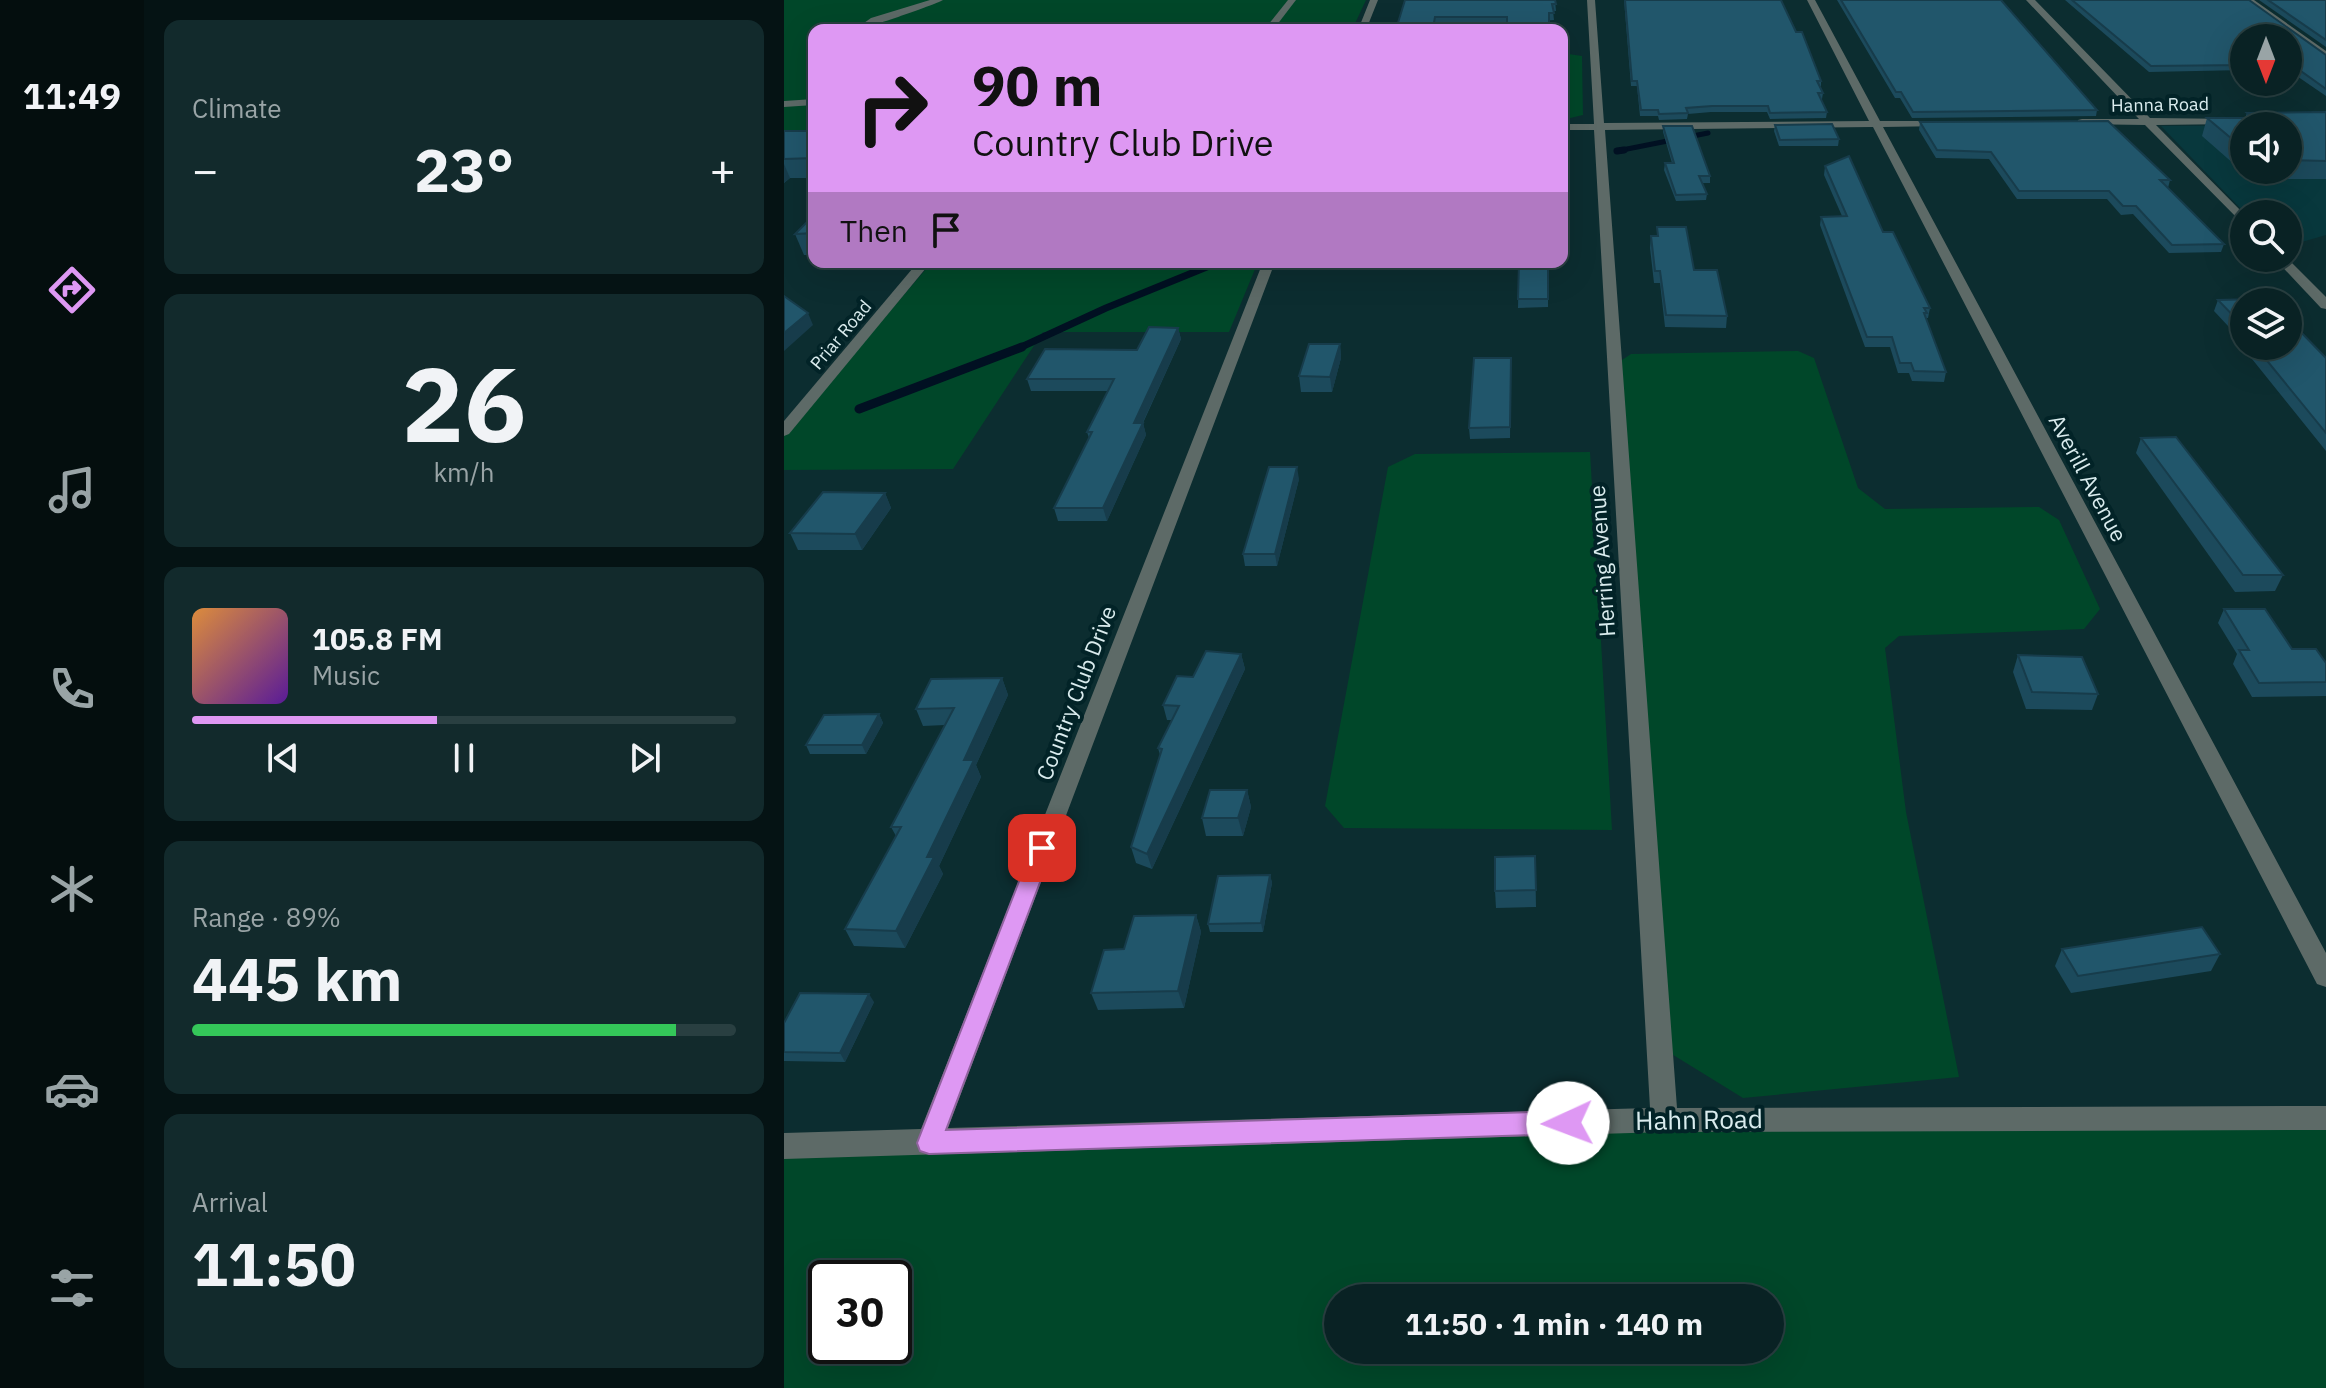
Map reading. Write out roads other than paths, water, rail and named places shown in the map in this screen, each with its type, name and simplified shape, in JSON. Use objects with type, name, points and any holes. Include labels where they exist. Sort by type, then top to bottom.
[{"type":"street","points":[[868,24],[939,0]]},
{"type":"street","points":[[1273,24],[1292,0]]},
{"type":"street","points":[[1364,24],[1374,0]]},
{"type":"street","name":"Herring Avenue","points":[[1591,0],[1664,1120]]},
{"type":"street","name":"Averill Avenue","points":[[1811,0],[2326,977]]},
{"type":"street","points":[[2030,0],[2230,206]]},
{"type":"street","points":[[2249,0],[2326,55]]},
{"type":"street","points":[[874,20],[886,6]]},
{"type":"street","points":[[784,104],[808,102]]},
{"type":"street","name":"Hanna Road","points":[[2068,122],[2230,120]]},
{"type":"street","points":[[1568,127],[1956,123]]},
{"type":"street","name":"Priar Road","points":[[784,431],[920,268]]},
{"type":"street","name":"Country Club Drive","points":[[929,1143],[1267,268]]},
{"type":"street","points":[[2294,272],[2326,305]]},
{"type":"street","name":"Hahn Road","points":[[784,1146],[1664,1120],[2326,1118]]},
{"type":"waterway","points":[[1624,150],[1617,151],[1708,133]]},
{"type":"waterway","points":[[1018,348],[1204,268]]},
{"type":"waterway","points":[[1018,348],[1022,347]]},
{"type":"waterway","points":[[859,409],[1018,348]]}]
